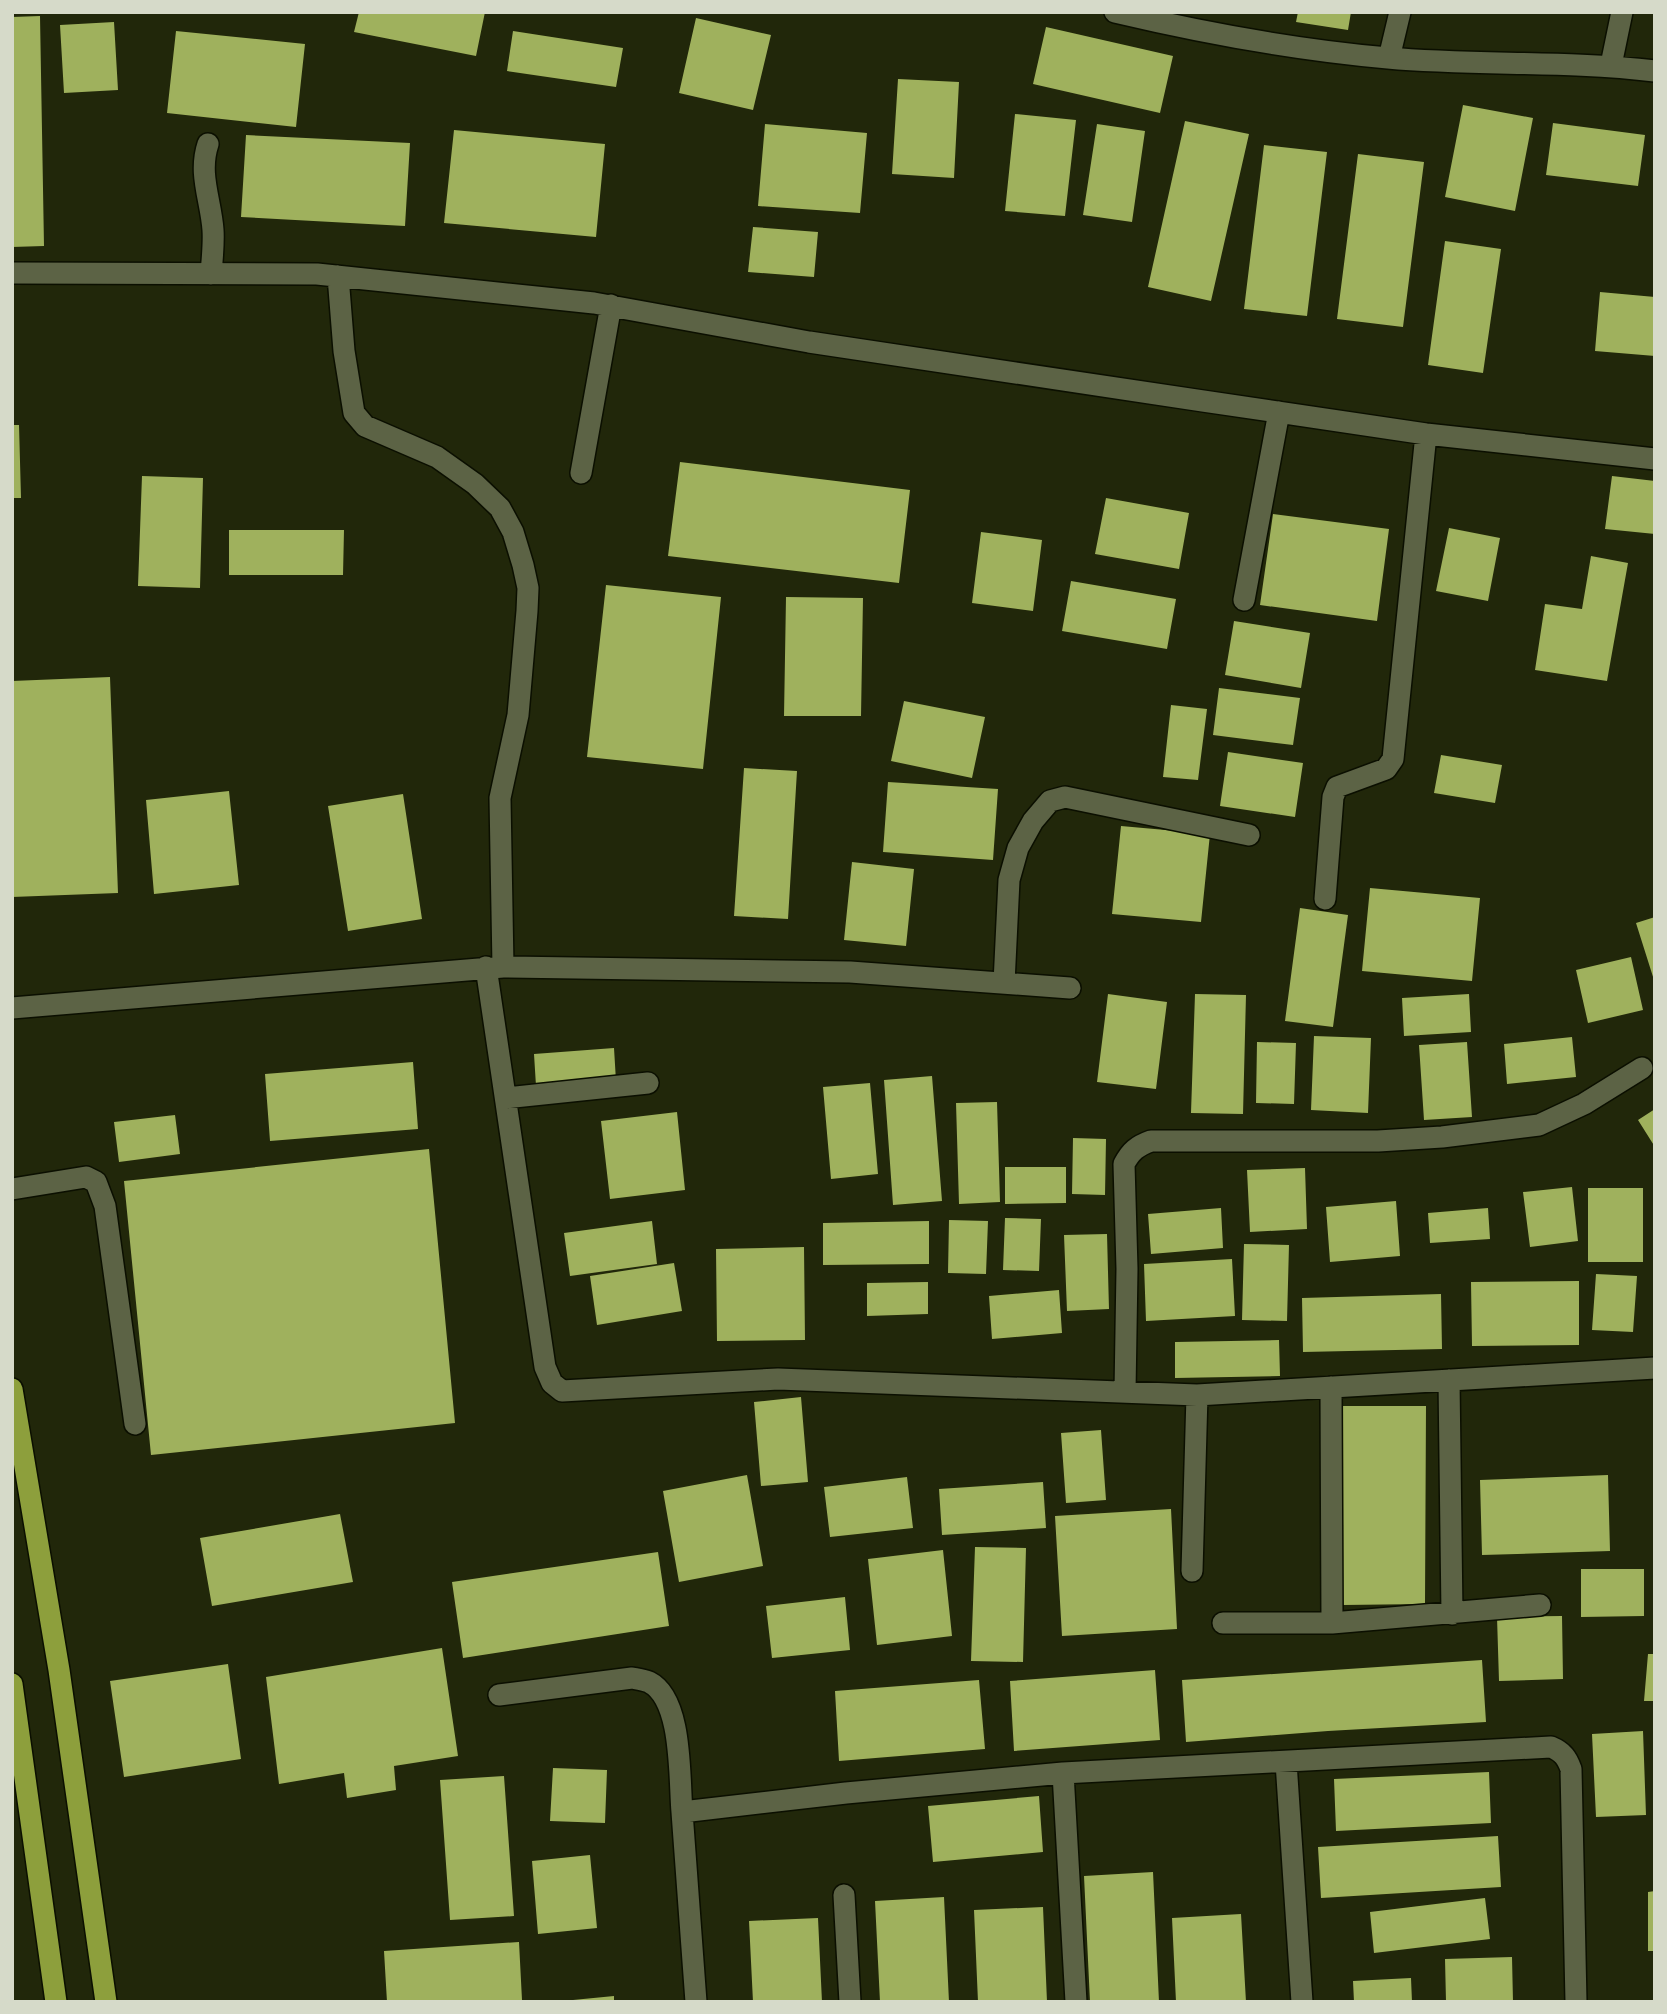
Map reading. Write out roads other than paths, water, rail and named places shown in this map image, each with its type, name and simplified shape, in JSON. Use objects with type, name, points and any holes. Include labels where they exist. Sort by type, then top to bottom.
[{"type":"highway","points":[[12,1389],[59,1670],[106,2002]]},
{"type":"highway","points":[[12,1684],[56,2002]]},
{"type":"street","points":[[1389,58],[1400,12]]},
{"type":"street","points":[[1611,65],[1622,12]]},
{"type":"street","points":[[1124,13],[1274,43],[1389,58],[1611,65],[1655,71]]},
{"type":"street","points":[[208,144],[204,170],[213,229],[211,274]]},
{"type":"street","points":[[12,273],[317,274],[611,305],[809,342],[1426,434],[1655,460]]},
{"type":"street","points":[[338,276],[344,351],[354,412],[365,426],[437,457],[475,484],[500,508],[513,532],[528,588],[518,715],[500,797],[494,967],[506,1098],[545,1367],[552,1383],[562,1391],[778,1379],[1197,1395],[1655,1368]]},
{"type":"street","points":[[581,474],[611,305]]},
{"type":"street","points":[[1244,600],[1279,412]]},
{"type":"street","points":[[1325,899],[1333,797],[1337,787],[1386,769],[1393,759],[1426,434]]},
{"type":"street","points":[[1004,983],[1009,880],[1018,848],[1033,821],[1049,801],[1065,797],[1249,835]]},
{"type":"street","points":[[12,1008],[494,967],[850,972],[1070,988]]},
{"type":"street","points":[[1125,1392],[1124,1164],[1129,1153],[1138,1146],[1151,1141],[1378,1141],[1442,1137],[1539,1125],[1584,1104],[1642,1068]]},
{"type":"street","points":[[506,1098],[648,1083]]},
{"type":"street","points":[[12,1189],[86,1177],[96,1182],[105,1206],[135,1424]]},
{"type":"street","points":[[1449,1380],[1452,1614]]},
{"type":"street","points":[[1331,1387],[1332,1623]]},
{"type":"street","points":[[1192,1570],[1197,1395]]},
{"type":"street","points":[[1223,1623],[1332,1623],[1540,1605]]},
{"type":"street","points":[[499,1695],[632,1678],[649,1682],[660,1692],[673,1713],[696,2002]]},
{"type":"street","points":[[682,1812],[846,1793],[1063,1773],[1551,1747],[1560,1751],[1571,1769],[1576,2002]]},
{"type":"street","points":[[1286,1762],[1302,2002]]},
{"type":"street","points":[[1063,1773],[1076,2002]]},
{"type":"street","points":[[844,1895],[849,2002]]}]
